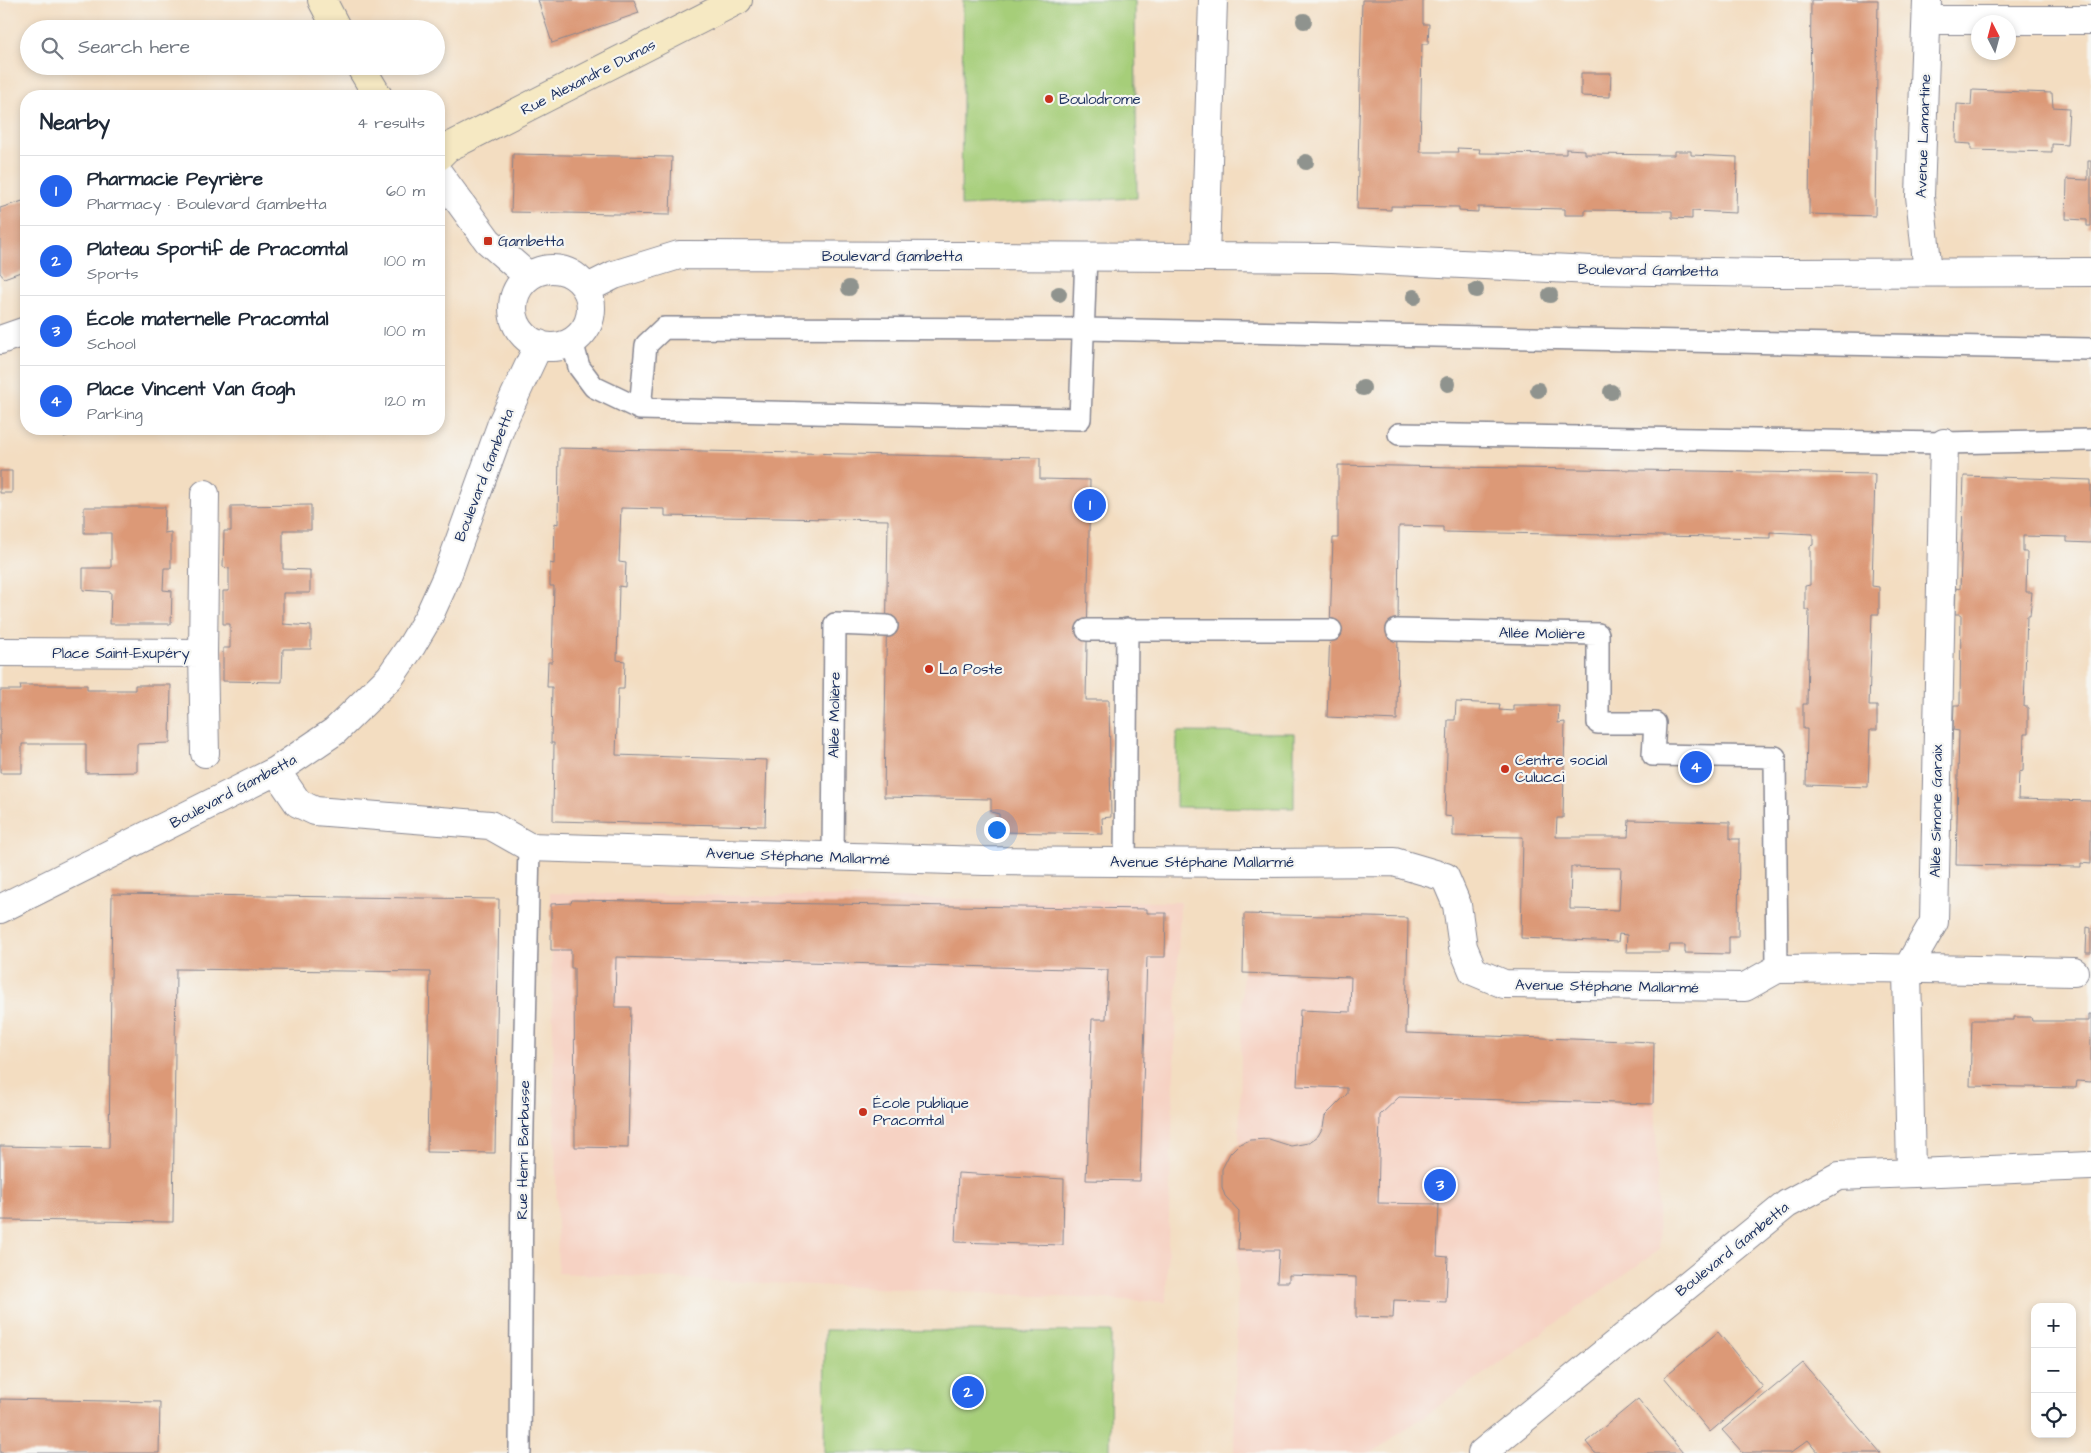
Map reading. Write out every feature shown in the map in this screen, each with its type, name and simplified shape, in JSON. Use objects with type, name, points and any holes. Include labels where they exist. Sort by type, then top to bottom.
[{"type":"street","points":[[322,0],[332,20]]},
{"type":"street","name":"Rue Alexandre Dumas","points":[[445,150],[738,0]]},
{"type":"street","points":[[1205,256],[1213,0]]},
{"type":"street","points":[[1927,10],[2091,20]]},
{"type":"street","name":"Avenue Lamartine","points":[[1927,10],[1920,196],[1928,272]]},
{"type":"street","points":[[365,75],[374,90]]},
{"type":"street","points":[[445,182],[488,241],[528,276]]},
{"type":"street","name":"Boulevard Gambetta","points":[[586,289],[614,274],[679,255],[1205,256],[1332,258],[1592,270],[2091,272]]},
{"type":"street","points":[[553,268],[566,272],[578,278],[586,289],[591,303],[590,318],[583,331],[572,341],[562,345],[550,346],[539,344],[528,339],[520,331],[514,320],[512,308],[517,291],[528,276],[540,270],[553,268]]},
{"type":"street","points":[[0,340],[20,333]]},
{"type":"street","name":"Boulevard Gambetta","points":[[0,909],[276,771],[335,731],[390,676],[429,616],[446,576],[502,424],[539,344]]},
{"type":"street","name":"Allée Simone Garaix","points":[[1907,969],[1934,922],[1944,443]]},
{"type":"street","name":"Place Saint-Exupéry","points":[[0,652],[203,653],[206,494]]},
{"type":"street","points":[[203,653],[205,753]]},
{"type":"street","name":"Avenue Stéphane Mallarmé","points":[[276,771],[298,803],[315,811],[490,825],[529,847],[833,857],[1125,862],[1394,862],[1445,877],[1457,905],[1463,948],[1473,972],[1504,984],[1745,987],[1777,969],[2074,972]]},
{"type":"street","points":[[1907,969],[1911,1173]]},
{"type":"street","name":"Boulevard Gambetta","points":[[1482,1453],[1787,1204],[1839,1176],[2091,1166]]},
{"type":"lane","points":[[572,341],[579,366],[594,387],[640,409],[1080,419],[1086,255]]},
{"type":"lane","points":[[640,409],[646,345],[664,328],[1083,329],[2091,349]]},
{"type":"lane","points":[[1400,434],[1944,443],[2091,440]]},
{"type":"lane","name":"Allée Molière","points":[[833,857],[835,624],[887,626]]},
{"type":"lane","points":[[1125,862],[1127,629]]},
{"type":"lane","points":[[1087,630],[1332,630]]},
{"type":"lane","name":"Allée Molière","points":[[1398,630],[1598,634],[1598,723],[1655,723],[1654,755],[1775,757],[1777,969]]},
{"type":"lane","name":"Rue Henri Barbusse","points":[[520,1453],[522,1171],[529,847]]},
{"type":"shaded area","name":"École publique Pracomtal","points":[[550,893],[1180,902],[1166,1302],[558,1273]]},
{"type":"shaded area","points":[[1244,914],[1408,918],[1406,1033],[1654,1042],[1659,1250],[1372,1453],[1234,1453],[1239,1211],[1225,1196],[1221,1178],[1224,1160],[1239,1145]]},
{"type":"green space","name":"Boulodrome","points":[[963,0],[1135,0],[1137,198],[961,206]]},
{"type":"green space","points":[[1177,732],[1294,733],[1294,808],[1176,807]]},
{"type":"green space","points":[[825,1330],[1111,1332],[1110,1453],[824,1453]]},
{"type":"building","points":[[538,0],[634,0],[639,13],[552,43]]},
{"type":"building","points":[[1362,0],[1423,0],[1423,24],[1429,24],[1428,44],[1422,44],[1420,152],[1458,152],[1457,148],[1480,149],[1479,153],[1566,154],[1566,149],[1585,150],[1585,154],[1674,155],[1674,151],[1691,151],[1691,155],[1737,157],[1736,213],[1692,211],[1692,219],[1672,218],[1672,211],[1585,210],[1585,215],[1565,215],[1565,209],[1478,207],[1478,212],[1459,211],[1459,207],[1391,206],[1391,210],[1357,209]]},
{"type":"building","points":[[1811,0],[1878,0],[1875,216],[1809,214]]},
{"type":"building","points":[[1581,73],[1611,73],[1610,97],[1581,96]]},
{"type":"building","points":[[1972,90],[2052,93],[2053,107],[2069,108],[2067,145],[2052,144],[2052,152],[1971,150],[1971,144],[1956,143],[1957,104],[1971,105]]},
{"type":"building","points":[[513,154],[672,157],[670,215],[511,212]]},
{"type":"building","points":[[2088,161],[2091,161],[2091,226],[2087,226],[2087,220],[2066,219],[2067,179],[2088,180]]},
{"type":"building","points":[[20,202],[20,272],[4,278],[0,273],[0,208]]},
{"type":"building","points":[[559,448],[1040,458],[1040,479],[1090,480],[1086,700],[1109,700],[1111,817],[1102,818],[1103,834],[999,832],[999,814],[991,812],[991,799],[884,797],[888,520],[665,516],[665,509],[621,508],[619,562],[626,563],[625,587],[619,586],[617,660],[625,661],[624,689],[618,689],[616,755],[767,760],[765,826],[553,821],[554,743],[551,743],[552,687],[547,687],[548,662],[552,662],[554,586],[550,586],[550,563],[554,564],[555,523],[558,524]]},
{"type":"building","points":[[1338,465],[1875,474],[1872,586],[1879,587],[1879,614],[1872,614],[1869,706],[1877,706],[1877,730],[1870,730],[1868,787],[1806,785],[1807,729],[1803,729],[1803,704],[1807,704],[1809,610],[1805,610],[1805,586],[1810,585],[1810,546],[1813,545],[1813,534],[1770,532],[1770,538],[1443,532],[1443,527],[1399,526],[1397,720],[1327,717],[1333,538],[1338,538]]},
{"type":"building","points":[[0,471],[12,471],[12,493],[0,493]]},
{"type":"building","points":[[1964,476],[2091,480],[2091,543],[2067,542],[2067,537],[2023,536],[2023,552],[2027,552],[2026,592],[2032,592],[2030,616],[2027,616],[2024,707],[2028,707],[2028,734],[2024,734],[2023,771],[2019,772],[2018,799],[2091,801],[2091,864],[2081,863],[2081,867],[1956,865],[1959,731],[1953,730],[1954,705],[1960,705],[1961,614],[1955,614],[1956,588],[1960,589]]},
{"type":"building","points":[[311,505],[311,530],[283,530],[283,569],[310,570],[310,593],[283,593],[283,624],[311,626],[311,649],[283,649],[282,682],[223,681],[223,648],[230,648],[230,624],[223,624],[223,591],[229,591],[229,568],[223,567],[224,531],[231,531],[231,506]]},
{"type":"building","points":[[84,507],[165,507],[164,533],[171,532],[171,568],[164,568],[163,590],[172,591],[171,624],[110,624],[111,592],[83,590],[83,568],[111,568],[111,533],[84,533]]},
{"type":"building","points":[[20,685],[87,685],[87,690],[135,690],[135,685],[171,685],[170,743],[137,744],[137,772],[86,773],[86,744],[22,744],[22,773],[0,773],[0,690],[21,690]]},
{"type":"building","points":[[1456,702],[1500,704],[1499,710],[1513,711],[1513,705],[1559,705],[1558,723],[1565,722],[1563,818],[1557,818],[1556,837],[1628,837],[1629,820],[1730,822],[1730,839],[1739,839],[1738,937],[1729,937],[1729,954],[1685,953],[1685,945],[1670,945],[1669,952],[1626,952],[1627,935],[1619,934],[1618,942],[1521,938],[1523,837],[1453,836],[1453,817],[1445,816],[1448,720],[1455,720]],"holes":[[[1571,867],[1621,868],[1619,910],[1570,909]]]},
{"type":"building","points":[[112,894],[499,899],[495,1153],[427,1152],[430,972],[176,969],[173,1222],[0,1220],[0,1146],[109,1148]]},
{"type":"building","points":[[572,900],[1147,909],[1147,913],[1166,913],[1165,957],[1147,957],[1140,1181],[1086,1180],[1092,1019],[1106,1019],[1108,970],[616,957],[615,1007],[631,1007],[628,1148],[575,1147],[574,968],[571,968],[571,950],[551,950],[551,904],[571,903]]},
{"type":"building","points":[[1244,914],[1408,918],[1406,1033],[1654,1042],[1653,1104],[1399,1097],[1380,1115],[1378,1203],[1439,1204],[1437,1256],[1448,1257],[1446,1302],[1394,1300],[1393,1318],[1356,1317],[1356,1277],[1289,1275],[1289,1282],[1277,1282],[1279,1250],[1238,1250],[1239,1211],[1225,1196],[1222,1187],[1222,1169],[1230,1153],[1238,1145],[1250,1140],[1269,1139],[1291,1146],[1308,1143],[1318,1136],[1323,1127],[1325,1116],[1347,1094],[1347,1088],[1297,1086],[1300,1010],[1350,1012],[1351,977],[1243,973]]},
{"type":"building","points":[[2087,927],[2091,928],[2091,953],[2086,953]]},
{"type":"building","points":[[2089,1014],[2091,1014],[2091,1082],[2077,1081],[2076,1088],[1970,1086],[1972,1020],[2014,1020],[2014,1017],[2031,1017],[2032,1021],[2089,1021]]},
{"type":"building","points":[[958,1173],[1064,1179],[1063,1245],[955,1242]]},
{"type":"building","points":[[1718,1332],[1763,1387],[1710,1432],[1664,1377]]},
{"type":"building","points":[[1803,1363],[1881,1453],[1819,1453],[1808,1440],[1791,1453],[1743,1453],[1722,1430]]},
{"type":"building","points":[[0,1399],[160,1402],[159,1453],[0,1453]]},
{"type":"building","points":[[1638,1399],[1683,1453],[1595,1453],[1586,1442]]},
{"type":"place","name":"Boulodrome","points":[[1049,99]]},
{"type":"place","name":"Gambetta","points":[[488,241]]},
{"type":"place","name":"Pharmacie Peyrière","points":[[1090,505]]},
{"type":"place","name":"La Poste","points":[[929,669]]},
{"type":"place","name":"Place Vincent Van Gogh","points":[[1696,767]]},
{"type":"place","name":"Centre social Culucci","points":[[1505,769]]},
{"type":"place","name":"École publique Pracomtal","points":[[863,1112]]},
{"type":"place","name":"École maternelle Pracomtal","points":[[1440,1185]]},
{"type":"place","name":"Plateau Sportif de Pracomtal","points":[[968,1392]]}]
